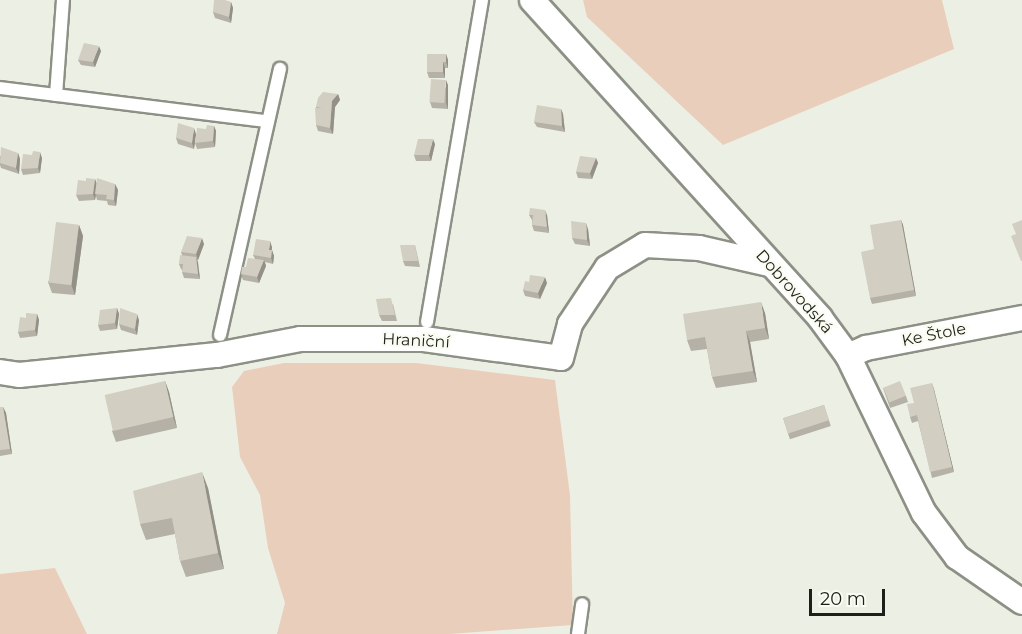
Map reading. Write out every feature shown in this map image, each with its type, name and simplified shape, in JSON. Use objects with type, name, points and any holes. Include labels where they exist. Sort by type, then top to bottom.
[{"type":"street","name":"Dobrovodská","points":[[532,0],[820,318],[848,356],[924,513],[957,557],[1022,602]]},
{"type":"street","name":"Hraniční","points":[[0,372],[19,375],[217,355],[300,339],[424,339],[561,358],[570,324],[607,268],[645,245],[699,248],[769,264]]},
{"type":"street","name":"Ke Štole","points":[[848,356],[866,348],[1022,318]]},
{"type":"lane","points":[[56,95],[63,0]]},
{"type":"lane","points":[[426,322],[482,0]]},
{"type":"lane","points":[[220,335],[266,121],[280,69]]},
{"type":"lane","points":[[0,88],[266,121]]},
{"type":"lane","points":[[578,634],[582,604]]},
{"type":"shaded area","points":[[583,0],[942,0],[954,49],[723,145],[587,17]]},
{"type":"shaded area","points":[[284,363],[416,363],[555,380],[570,495],[573,625],[450,634],[277,634],[285,603],[268,548],[260,495],[240,457],[232,387],[244,371]]},
{"type":"shaded area","points":[[55,568],[87,634],[0,634],[0,574]]},
{"type":"building","points":[[214,0],[231,2],[229,17],[213,12]]},
{"type":"building","points":[[84,43],[99,46],[93,62],[78,60]]},
{"type":"building","points":[[427,54],[446,54],[443,72],[427,72]]},
{"type":"building","points":[[431,79],[446,80],[444,103],[429,102]]},
{"type":"building","points":[[323,92],[338,94],[332,101],[330,128],[316,125],[315,108],[322,108],[316,107],[318,98]]},
{"type":"building","points":[[537,105],[561,109],[562,126],[534,122]]},
{"type":"building","points":[[178,123],[194,128],[192,143],[176,138]]},
{"type":"building","points":[[207,125],[214,126],[213,141],[195,143],[197,128],[206,129]]},
{"type":"building","points":[[418,139],[433,139],[429,155],[414,155]]},
{"type":"building","points":[[1,147],[18,153],[16,168],[0,163]]},
{"type":"building","points":[[33,151],[40,152],[38,168],[21,169],[23,154],[32,155]]},
{"type":"building","points":[[580,156],[596,158],[590,173],[576,172]]},
{"type":"building","points":[[86,178],[95,179],[93,194],[76,195],[78,180],[86,181]]},
{"type":"building","points":[[97,178],[115,184],[114,200],[106,199],[107,195],[95,194]]},
{"type":"building","points":[[530,208],[545,210],[547,227],[532,225],[533,215],[529,215]]},
{"type":"building","points":[[901,220],[914,290],[870,298],[861,252],[874,249],[870,225]]},
{"type":"building","points":[[1022,220],[1021,261],[1011,236],[1016,234],[1012,224]]},
{"type":"building","points":[[571,221],[586,223],[587,240],[572,238]]},
{"type":"building","points":[[56,222],[79,225],[71,285],[49,283]]},
{"type":"building","points":[[187,236],[202,238],[196,254],[181,252]]},
{"type":"building","points":[[256,239],[270,241],[271,258],[253,255]]},
{"type":"building","points":[[400,245],[415,245],[418,261],[403,261]]},
{"type":"building","points":[[180,255],[196,257],[198,274],[182,272],[183,264],[179,264]]},
{"type":"building","points":[[248,258],[264,260],[257,277],[241,274],[242,267],[246,267]]},
{"type":"building","points":[[530,275],[545,277],[538,293],[523,290],[525,281],[529,282]]},
{"type":"building","points":[[391,298],[395,315],[379,315],[376,299]]},
{"type":"building","points":[[761,302],[765,328],[746,331],[753,371],[712,377],[705,337],[687,340],[683,314]]},
{"type":"building","points":[[117,308],[115,323],[98,325],[100,310]]},
{"type":"building","points":[[120,308],[137,314],[135,329],[119,324]]},
{"type":"building","points":[[26,313],[37,314],[35,330],[18,332],[20,317],[26,318]]},
{"type":"building","points":[[165,381],[173,417],[113,431],[105,395]]},
{"type":"building","points":[[900,381],[906,396],[889,403],[883,388]]},
{"type":"building","points":[[932,383],[952,467],[930,472],[917,415],[910,417],[907,404],[914,403],[910,388]]},
{"type":"building","points":[[824,405],[829,420],[788,434],[783,418]]},
{"type":"building","points":[[0,407],[3,407],[10,449],[0,450]]},
{"type":"building","points":[[202,472],[218,553],[180,561],[172,518],[140,524],[133,491]]}]
